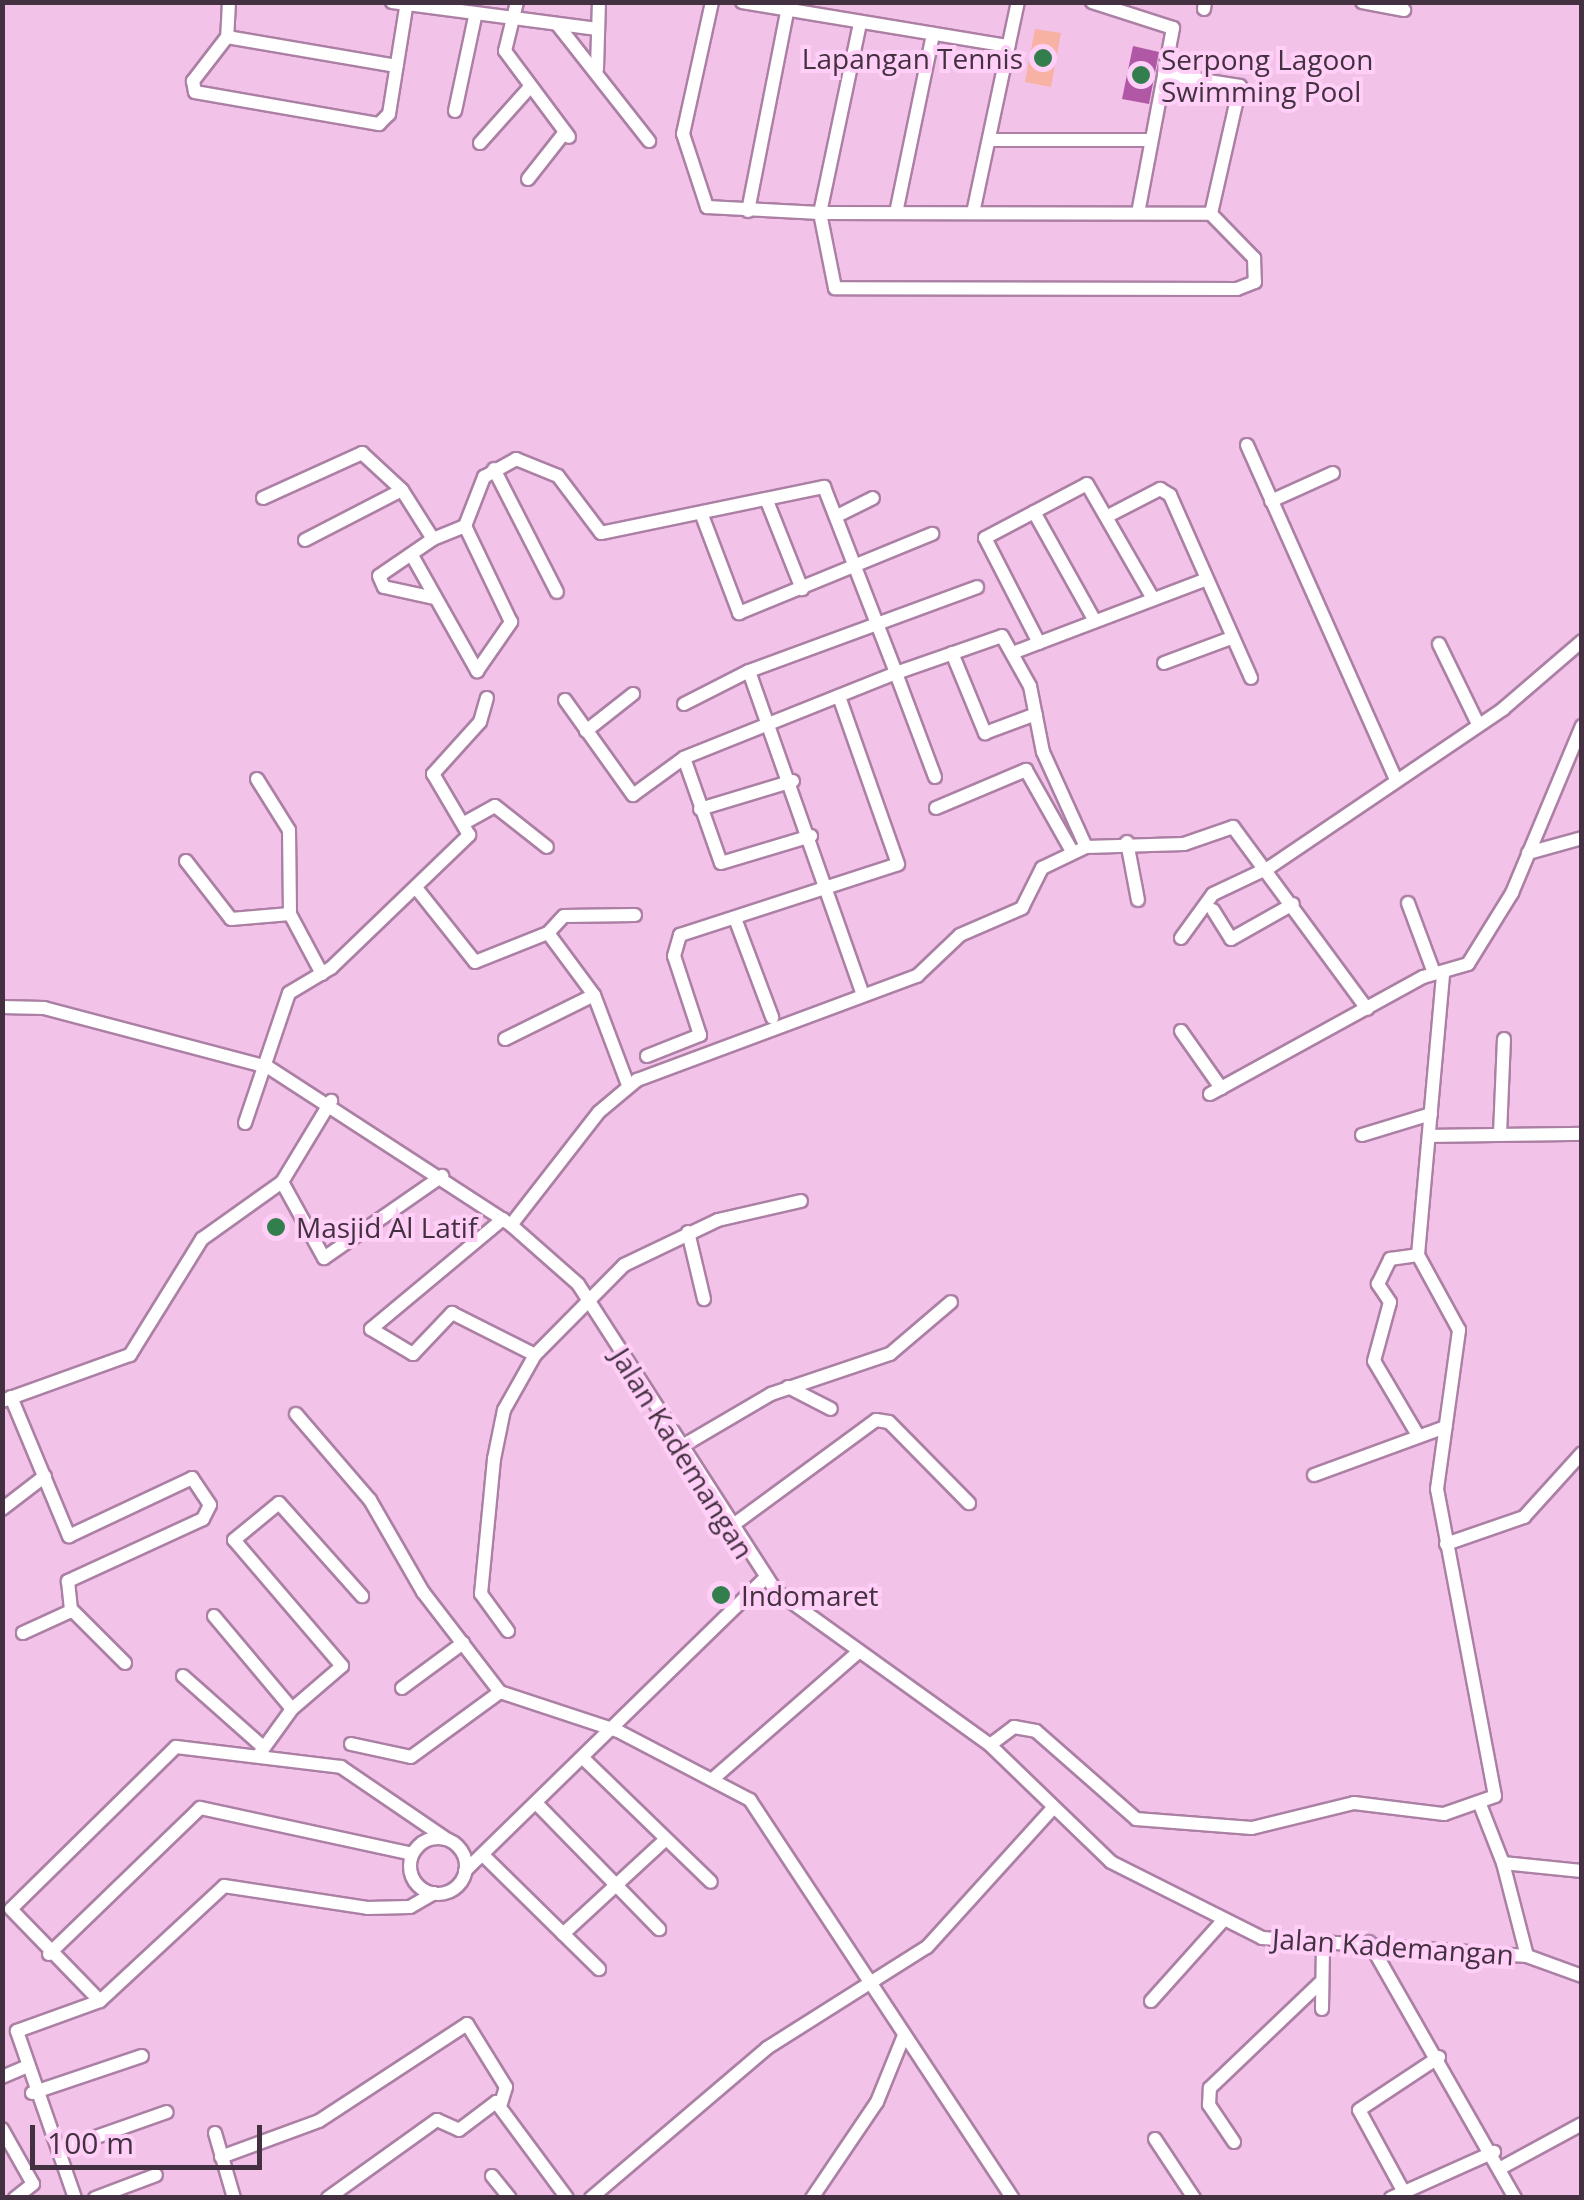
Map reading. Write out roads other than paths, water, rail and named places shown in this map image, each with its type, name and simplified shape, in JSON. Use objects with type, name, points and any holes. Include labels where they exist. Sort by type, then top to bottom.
[{"type":"street","points":[[228,2],[226,36],[193,81],[196,92],[379,124],[397,66],[407,4]]},
{"type":"street","points":[[392,2],[474,16],[597,29]]},
{"type":"street","points":[[517,2],[505,51],[567,134],[528,179]]},
{"type":"street","points":[[596,69],[599,2]]},
{"type":"street","points":[[712,2],[683,134],[699,199],[748,211],[820,213],[1211,214],[1254,258],[1251,286],[836,288],[820,213],[860,24]]},
{"type":"street","points":[[742,2],[1008,46]]},
{"type":"street","points":[[973,213],[992,140],[1018,2]]},
{"type":"street","points":[[1092,2],[1170,22],[1138,213]]},
{"type":"street","points":[[1362,2],[1404,10]]},
{"type":"street","points":[[748,211],[787,12]]},
{"type":"street","points":[[454,112],[474,16]]},
{"type":"street","points":[[557,24],[649,141]]},
{"type":"street","points":[[896,213],[933,34]]},
{"type":"street","points":[[226,36],[397,66]]},
{"type":"street","points":[[1164,74],[1240,86],[1211,214]]},
{"type":"street","points":[[480,142],[530,87]]},
{"type":"street","points":[[992,140],[1150,140]]},
{"type":"street","points":[[1246,445],[1396,779]]},
{"type":"street","points":[[263,498],[362,453],[402,490],[433,538]]},
{"type":"street","points":[[434,598],[379,581],[414,559],[433,538],[465,526],[494,469],[516,458],[555,474],[601,533],[703,518],[820,484],[837,516],[936,776]]},
{"type":"street","points":[[494,469],[557,592]]},
{"type":"street","points":[[1271,501],[1333,473]]},
{"type":"street","points":[[1039,643],[983,545],[1087,484],[1153,599]]},
{"type":"street","points":[[305,540],[402,490]]},
{"type":"street","points":[[1108,516],[1165,490],[1251,678]]},
{"type":"street","points":[[837,516],[872,498]]},
{"type":"street","points":[[767,502],[802,589]]},
{"type":"street","points":[[1034,512],[1095,621]]},
{"type":"street","points":[[703,518],[739,614],[932,534]]},
{"type":"street","points":[[414,559],[477,671],[511,622],[465,526]]},
{"type":"street","points":[[1015,652],[1205,580]]},
{"type":"street","points":[[684,704],[749,671],[977,587]]},
{"type":"street","points":[[565,700],[635,796],[684,758],[896,673],[1002,636],[1015,652],[1080,850]]},
{"type":"street","points":[[1164,663],[1231,638]]},
{"type":"street","points":[[1180,938],[1213,894],[1270,867],[1478,724],[1582,641]]},
{"type":"street","points":[[1439,644],[1478,724]]},
{"type":"street","points":[[952,654],[986,733],[1036,714]]},
{"type":"street","points":[[749,671],[793,781],[863,995]]},
{"type":"street","points":[[586,731],[633,694]]},
{"type":"street","points":[[647,1056],[700,1035],[676,938],[736,921],[899,860],[839,696]]},
{"type":"street","points":[[245,1123],[268,1067],[282,1004],[297,984],[322,974],[418,890],[463,844],[466,822],[433,774],[480,722],[487,698]]},
{"type":"street","points":[[1181,1031],[1216,1091],[1367,1008],[1468,964],[1491,935],[1582,726]]},
{"type":"street","points":[[684,758],[700,810],[727,865],[811,836]]},
{"type":"street","points":[[936,808],[1026,770],[1080,850]]},
{"type":"street","points":[[257,779],[289,830],[290,914],[322,974]]},
{"type":"street","points":[[700,810],[793,781]]},
{"type":"street","points":[[466,822],[495,806],[547,847]]},
{"type":"street","points":[[535,1355],[452,1313],[414,1354],[371,1329],[507,1222],[628,1085],[917,976],[960,936],[1022,908],[1042,868],[1080,850],[1127,842],[1184,844],[1233,827],[1270,867],[1367,1008]]},
{"type":"street","points":[[1528,852],[1582,838]]},
{"type":"street","points":[[1127,842],[1138,900]]},
{"type":"street","points":[[186,861],[232,920],[290,914]]},
{"type":"street","points":[[418,890],[475,962],[548,933],[564,916],[635,915]]},
{"type":"street","points":[[990,1745],[1014,1727],[1036,1731],[1136,1819],[1252,1828],[1354,1803],[1444,1814],[1481,1807],[1498,1779],[1437,1489],[1459,1330],[1418,1255],[1432,1114],[1439,974],[1408,903]]},
{"type":"street","points":[[1213,910],[1232,939],[1292,904]]},
{"type":"street","points":[[736,921],[772,1017]]},
{"type":"street","points":[[548,933],[594,995],[628,1085]]},
{"type":"street","points":[[505,1039],[594,995]]},
{"type":"street","name":"Jalan Kademangan","points":[[2,1006],[44,1008],[268,1067],[331,1101],[507,1222],[590,1304],[729,1528],[765,1578],[856,1654],[990,1745],[1052,1809],[1112,1862],[1221,1923],[1323,1946],[1368,1942],[1528,1956],[1582,1976]]},
{"type":"street","points":[[1500,1134],[1504,1039]]},
{"type":"street","points":[[125,1663],[72,1610],[68,1581],[203,1518],[210,1505],[192,1478],[69,1536],[7,1399],[130,1355],[212,1227],[282,1182],[331,1101]]},
{"type":"street","points":[[1362,1135],[1432,1114]]},
{"type":"street","points":[[1430,1136],[1582,1134]]},
{"type":"street","points":[[282,1182],[324,1258],[442,1176]]},
{"type":"street","points":[[508,1632],[482,1594],[494,1459],[504,1410],[535,1355],[590,1304],[624,1265],[688,1232],[801,1202]]},
{"type":"street","points":[[688,1232],[704,1299]]},
{"type":"street","points":[[1416,1432],[1374,1361],[1390,1304],[1378,1284],[1390,1259],[1418,1255]]},
{"type":"street","points":[[680,1448],[788,1387],[890,1354],[951,1302]]},
{"type":"street","points":[[788,1387],[831,1410]]},
{"type":"street","points":[[296,1414],[370,1500],[500,1692],[618,1731],[740,1790],[788,1845],[903,2038],[1012,2198]]},
{"type":"street","points":[[729,1528],[876,1420],[889,1422],[969,1503]]},
{"type":"street","points":[[1314,1475],[1416,1432],[1445,1427]]},
{"type":"street","points":[[1446,1544],[1500,1530],[1524,1517],[1582,1453]]},
{"type":"street","points":[[2,1509],[45,1476]]},
{"type":"street","points":[[261,1752],[292,1709],[342,1666],[234,1540],[278,1503],[362,1596]]},
{"type":"street","points":[[75,2198],[23,2068],[17,2031],[100,2000],[224,1886],[352,1908],[400,1908],[454,1888],[465,1870],[486,1857],[536,1804],[618,1731],[765,1578]]},
{"type":"street","points":[[24,1633],[72,1610]]},
{"type":"street","points":[[214,1616],[292,1709]]},
{"type":"street","points":[[402,1688],[463,1642]]},
{"type":"street","points":[[715,1777],[856,1654]]},
{"type":"street","points":[[183,1676],[261,1752]]},
{"type":"street","points":[[350,1744],[411,1757],[500,1692]]},
{"type":"street","points":[[100,2000],[49,1954],[12,1908],[178,1746],[261,1752],[354,1772],[463,1853],[465,1870]]},
{"type":"street","points":[[586,1760],[711,1882]]},
{"type":"street","points":[[536,1804],[658,1928]]},
{"type":"street","points":[[1481,1807],[1503,1863],[1528,1956]]},
{"type":"street","points":[[49,1954],[200,1808],[412,1854],[444,1838]]},
{"type":"street","points":[[596,2196],[767,2048],[874,1984],[927,1946],[1052,1809]]},
{"type":"street","points":[[563,1934],[666,1839]]},
{"type":"street","points":[[412,1854],[414,1880],[434,1894]]},
{"type":"street","points":[[486,1857],[598,1969]]},
{"type":"street","points":[[1503,1863],[1582,1870]]},
{"type":"street","points":[[1151,2001],[1221,1923]]},
{"type":"street","points":[[1368,1942],[1494,2152],[1515,2198]]},
{"type":"street","points":[[1322,2008],[1323,1946]]},
{"type":"street","points":[[1234,2142],[1208,2105],[1210,2088],[1320,1984]]},
{"type":"street","points":[[221,2156],[319,2121],[467,2024],[506,2086],[501,2103],[459,2130],[438,2120],[328,2198]]},
{"type":"street","points":[[812,2198],[878,2102],[903,2038]]},
{"type":"street","points":[[32,2093],[142,2056]]},
{"type":"street","points":[[1439,2057],[1360,2110],[1401,2196],[1494,2152]]},
{"type":"street","points":[[2,2077],[23,2068]]},
{"type":"street","points":[[501,2103],[567,2198]]},
{"type":"street","points":[[59,2150],[167,2112]]},
{"type":"street","points":[[1499,2170],[1582,2124]]},
{"type":"street","points":[[2,2129],[33,2184],[16,2198]]},
{"type":"street","points":[[215,2133],[234,2198]]},
{"type":"street","points":[[1156,2139],[1194,2198]]},
{"type":"street","points":[[95,2198],[156,2175]]},
{"type":"street","points":[[492,2176],[510,2198]]},
{"type":"place","name":"Lapangan Tennis","points":[[1043,58]]},
{"type":"place","name":"Serpong Lagoon Swimming Pool","points":[[1141,75]]},
{"type":"place","name":"Masjid Al Latif","points":[[276,1227]]},
{"type":"place","name":"Indomaret","points":[[721,1595]]}]
